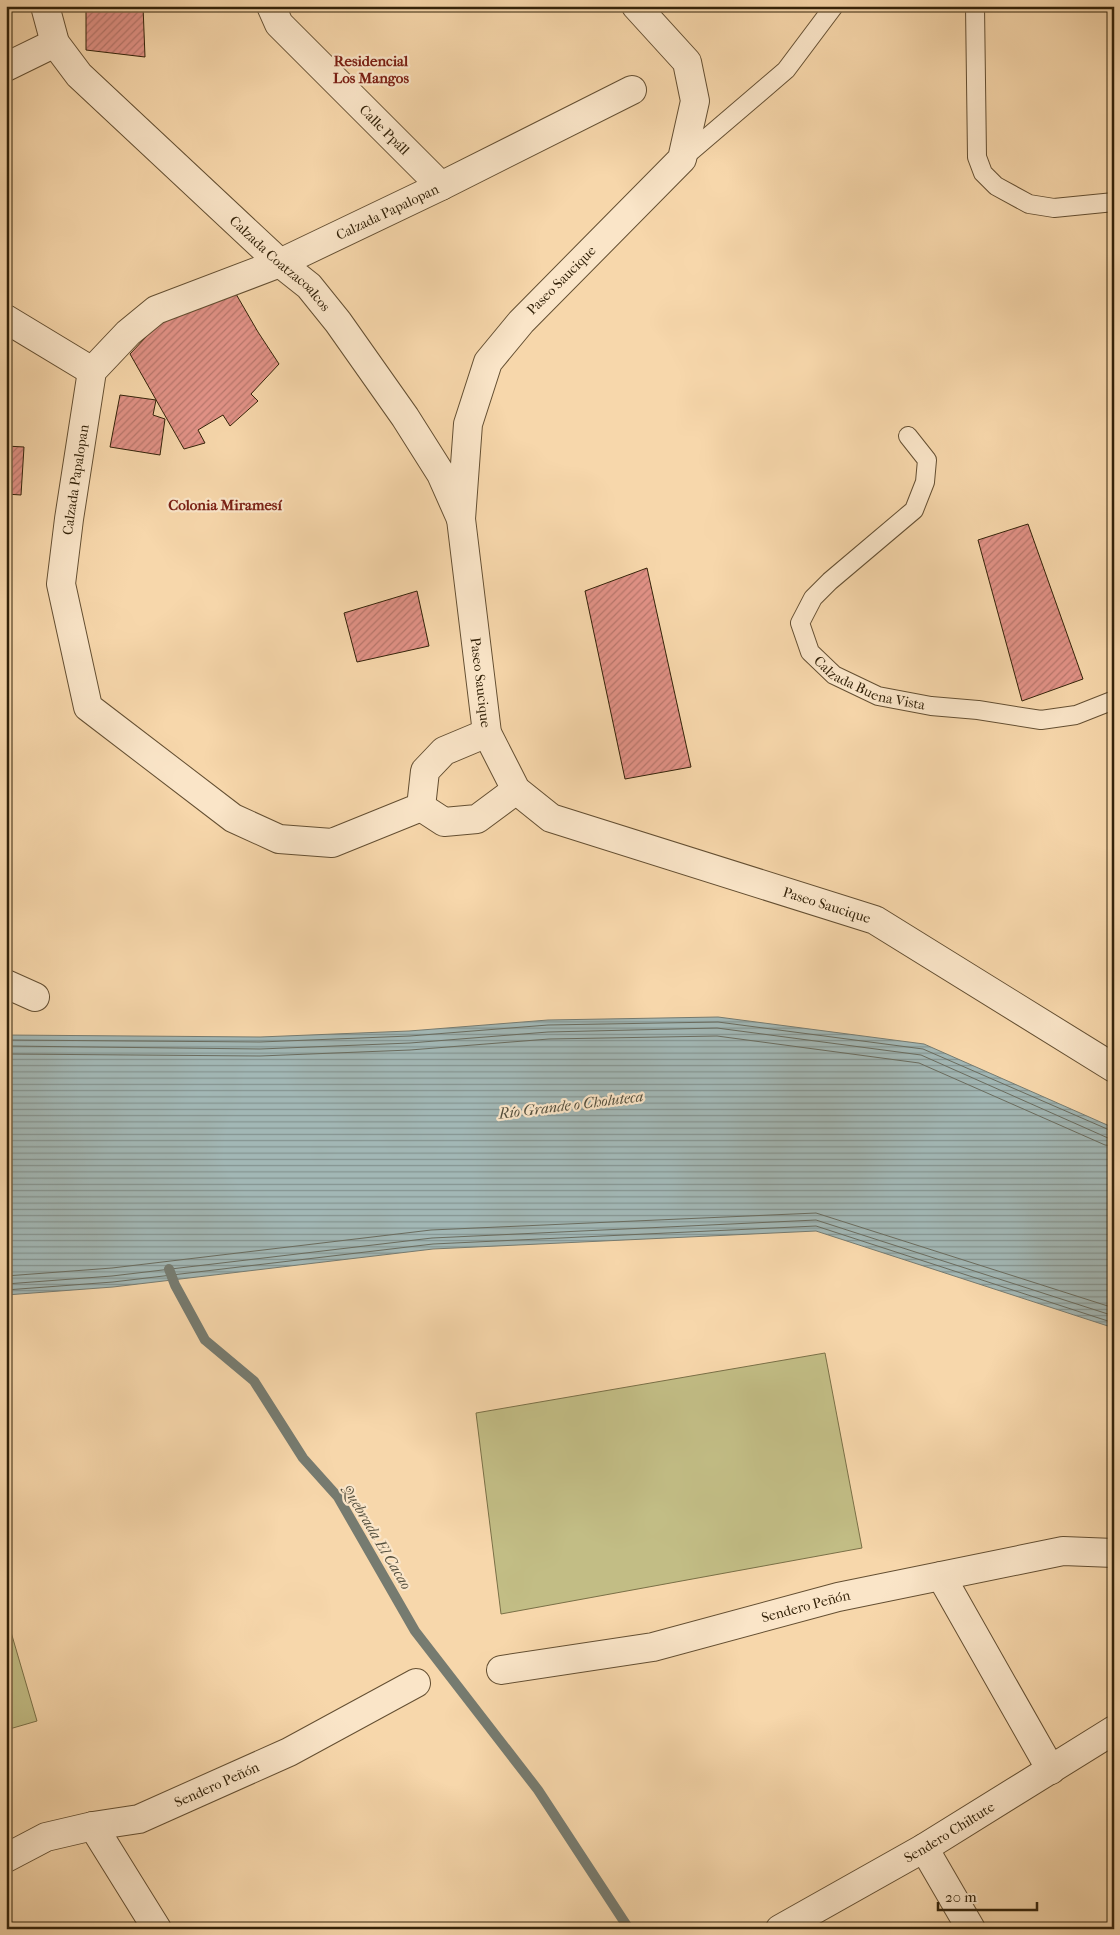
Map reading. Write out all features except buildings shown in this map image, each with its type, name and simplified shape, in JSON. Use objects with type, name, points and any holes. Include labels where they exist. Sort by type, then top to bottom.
[{"type":"street","points":[[6,67],[55,43],[45,6]]},
{"type":"street","name":"Calle Ppáll","points":[[271,6],[279,24],[441,186]]},
{"type":"street","points":[[636,6],[687,62],[695,101],[682,159]]},
{"type":"street","name":"Calzada Coatzacoalcos","points":[[55,43],[79,75],[280,263],[308,286],[338,322],[405,417],[441,474],[461,519]]},
{"type":"street","name":"Calzada Papalopan","points":[[421,807],[332,843],[279,839],[232,818],[88,707],[61,584],[68,519],[92,371],[128,333],[156,310],[280,263],[441,186],[632,90]]},
{"type":"street","name":"Paseo Saucique","points":[[682,159],[520,322],[488,362],[468,424],[461,519],[487,733],[516,790],[551,818],[875,920],[1114,1068]]},
{"type":"street","points":[[6,319],[92,371]]},
{"type":"street","points":[[487,733],[444,751],[425,771],[421,807],[444,822],[476,819],[516,790]]},
{"type":"street","points":[[6,984],[35,997]]},
{"type":"street","name":"Sendero Peñón","points":[[501,1670],[653,1647],[838,1597],[1063,1551],[1114,1553]]},
{"type":"street","points":[[940,1576],[1051,1770]]},
{"type":"street","name":"Sendero Peñón","points":[[6,1858],[46,1837],[93,1826],[139,1819],[289,1752],[416,1683]]},
{"type":"street","name":"Sendero Chiltute","points":[[780,1929],[924,1848],[1114,1730]]},
{"type":"street","points":[[93,1826],[157,1929]]},
{"type":"street","points":[[924,1848],[971,1929]]},
{"type":"lane","points":[[682,159],[786,70],[834,6]]},
{"type":"lane","points":[[975,6],[978,157],[983,173],[996,186],[1029,204],[1054,208],[1114,202]]},
{"type":"lane","name":"Calzada Buena Vista","points":[[908,436],[927,460],[925,482],[914,510],[830,581],[813,598],[800,623],[810,652],[834,675],[878,696],[931,706],[978,710],[1041,720],[1076,715],[1114,700]]},
{"type":"shaded area","points":[[825,1353],[862,1548],[501,1614],[476,1413]]},
{"type":"shaded area","points":[[6,1615],[37,1721],[6,1730]]},
{"type":"water","name":"Río Grande o Choluteca","points":[[718,1017],[924,1044],[1114,1128],[1114,1328],[816,1231],[433,1249],[113,1287],[6,1295],[6,1035],[260,1037],[409,1031],[548,1020]]},
{"type":"waterway","name":"Quebrada El Cacao","points":[[169,1269],[175,1285],[205,1340],[254,1381],[303,1458],[338,1497],[415,1631],[538,1790],[629,1929]]},
{"type":"district","name":"Residencial Los Mangos","points":[[371,70]]},
{"type":"district","name":"Colonia Miramesí","points":[[225,505]]}]
